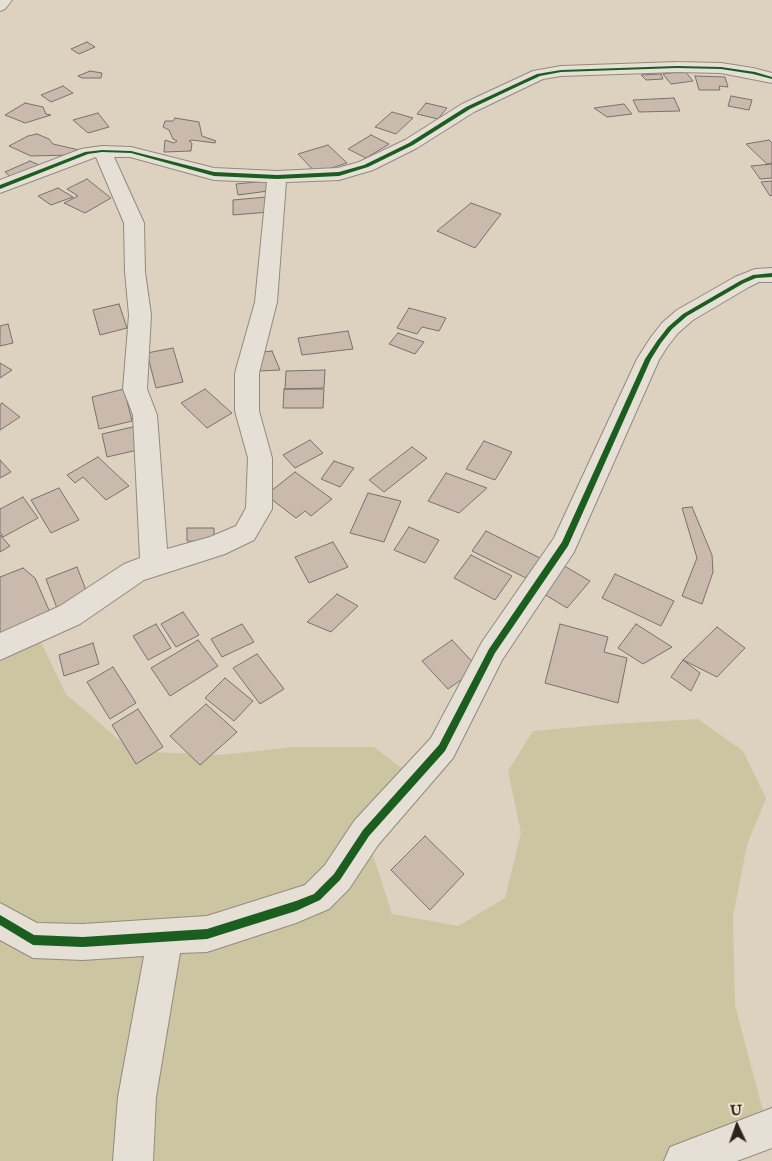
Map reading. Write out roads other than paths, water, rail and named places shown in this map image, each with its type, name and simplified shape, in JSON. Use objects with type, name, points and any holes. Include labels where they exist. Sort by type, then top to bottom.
[{"type":"street","points":[[0,6],[5,0]]},
{"type":"street","points":[[0,187],[87,153],[102,151],[131,152],[214,174],[277,177],[339,174],[366,166],[411,144],[468,108],[539,75],[561,71],[606,68],[695,67],[754,73],[772,78]]},
{"type":"street","points":[[102,151],[134,224],[135,272],[140,315],[136,389],[145,415],[154,564]]},
{"type":"street","points":[[0,647],[70,615],[134,572],[154,564],[216,546],[245,533],[259,509],[260,458],[247,411],[247,372],[266,302],[272,253],[277,177]]},
{"type":"street","points":[[0,920],[33,940],[83,942],[207,934],[296,906],[317,897],[338,877],[366,833],[442,748],[492,650],[565,544],[648,358],[659,342],[670,328],[685,315],[742,282],[755,276],[772,274]]},
{"type":"street","points":[[133,1161],[137,1096],[166,936]]},
{"type":"street","points":[[684,1161],[772,1128]]}]
